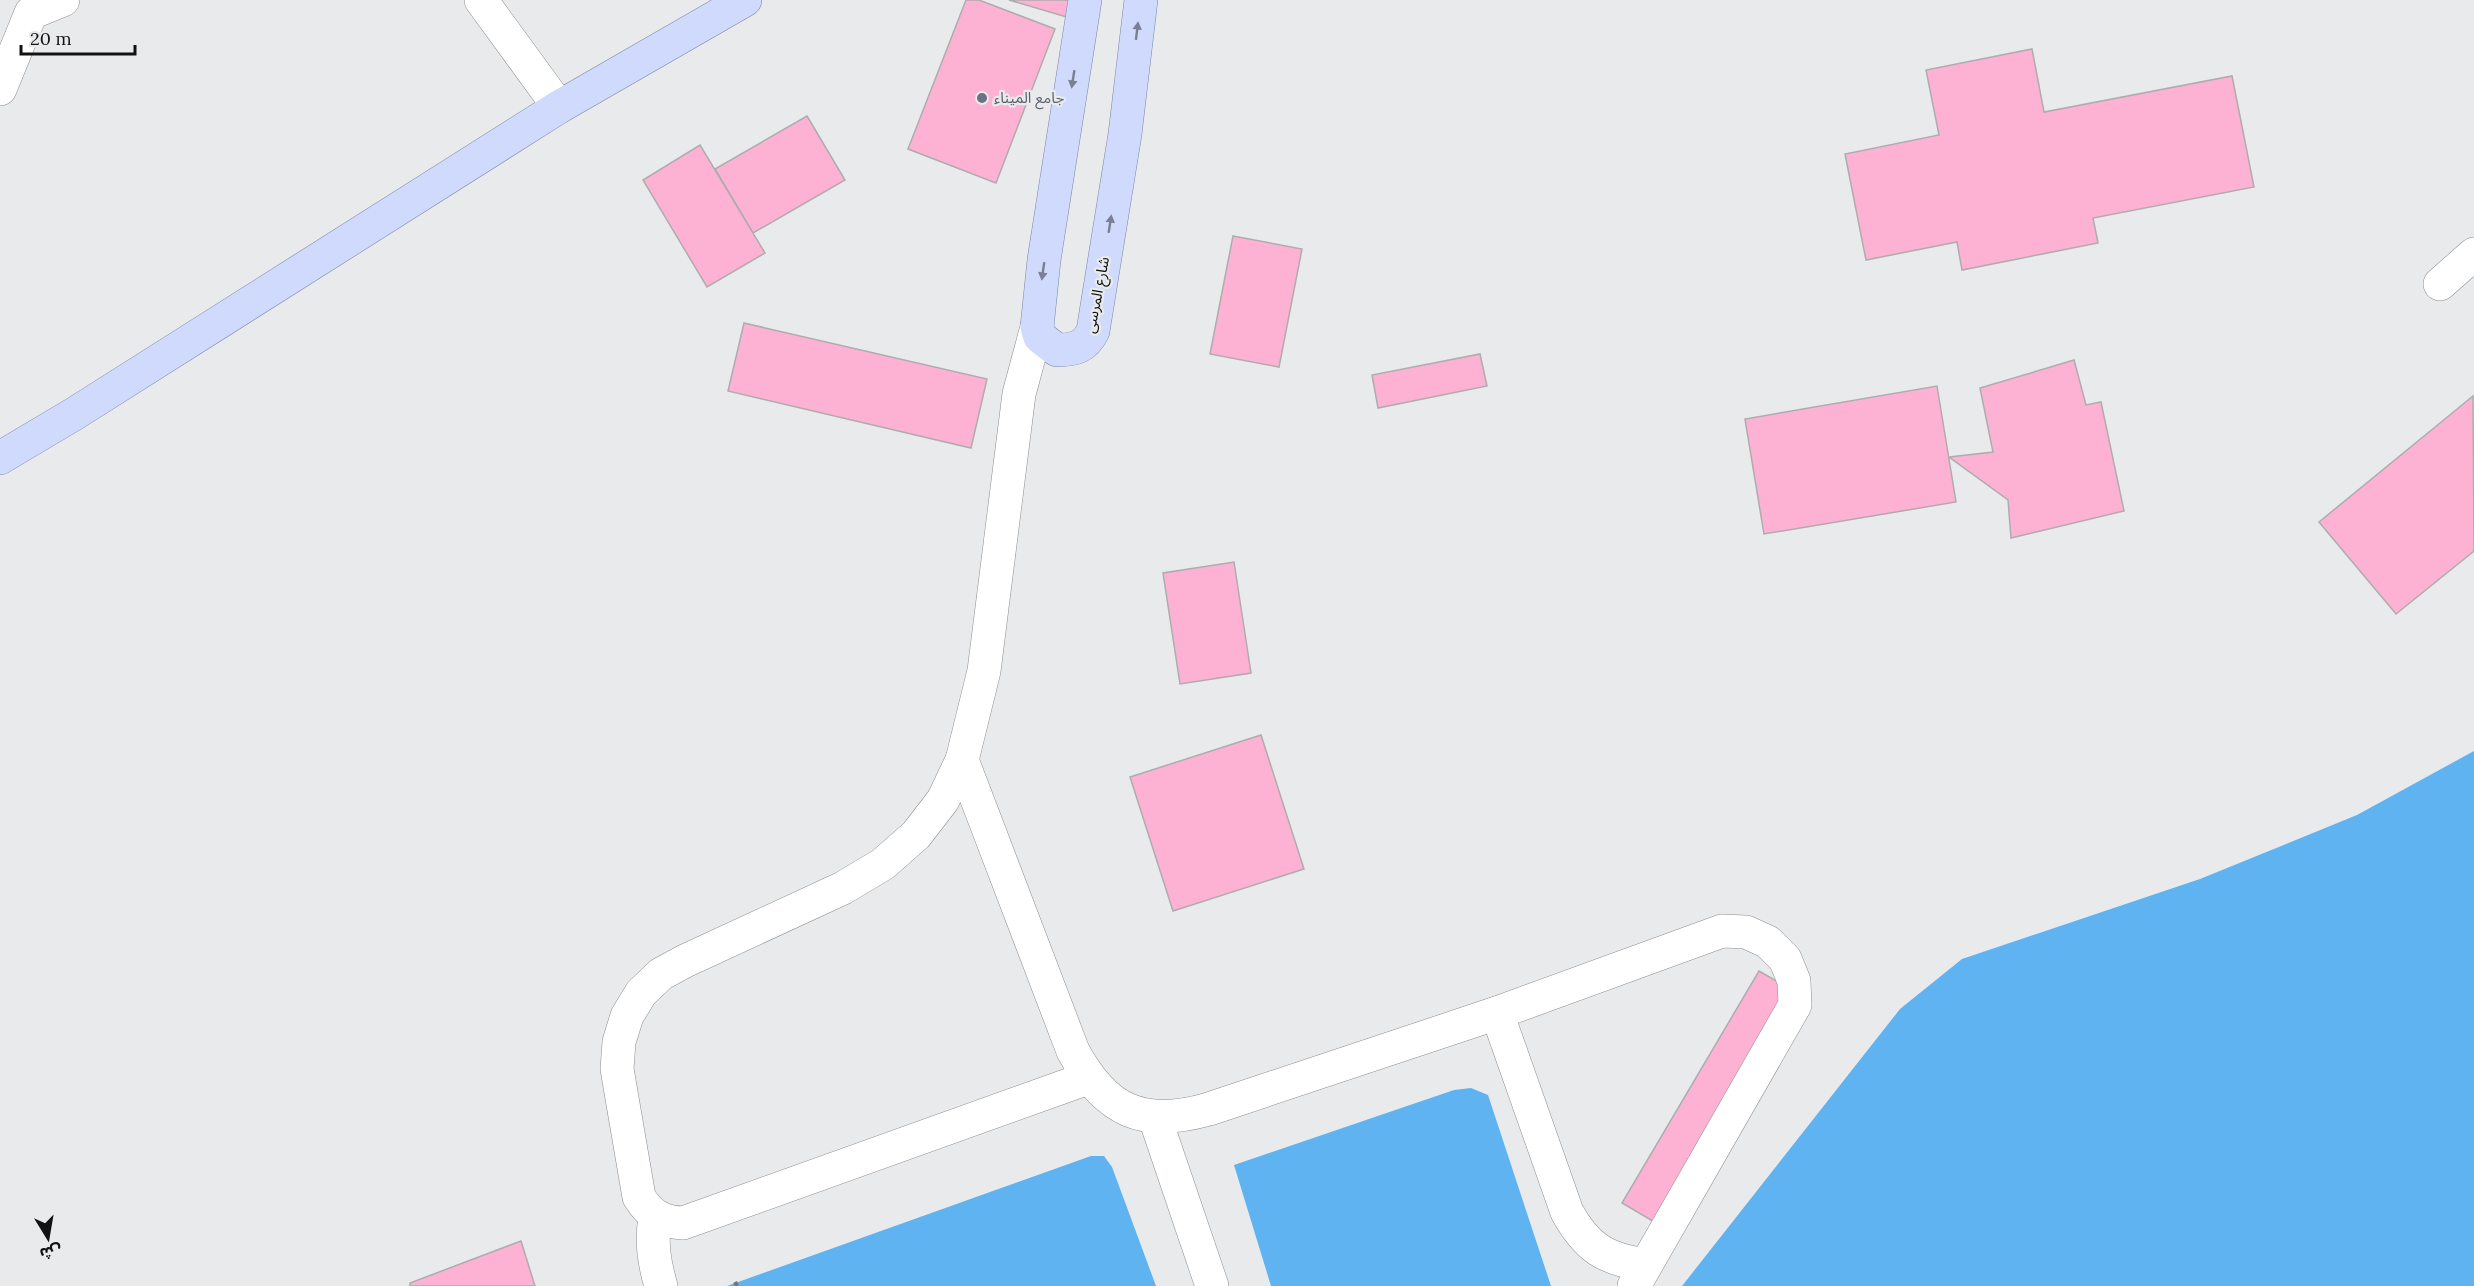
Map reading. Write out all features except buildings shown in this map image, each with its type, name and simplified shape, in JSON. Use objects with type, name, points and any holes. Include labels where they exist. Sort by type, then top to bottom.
[{"type":"main road","points":[[0,458],[74,414],[559,107],[745,0]]},
{"type":"main road","points":[[1037,327],[1044,260],[1085,0]]},
{"type":"main road","name":"شارع المرسى","points":[[1037,327],[1040,337],[1057,350],[1081,347],[1089,340],[1093,330],[1125,134],[1141,0]]},
{"type":"street","points":[[0,89],[31,13],[63,0]]},
{"type":"street","points":[[481,0],[559,107]]},
{"type":"street","points":[[2440,284],[2474,254]]},
{"type":"street","points":[[1037,327],[1019,394],[984,671],[962,760],[943,800],[916,835],[883,864],[843,888],[661,974],[641,993],[627,1016],[619,1042],[617,1069],[639,1197],[656,1217],[669,1222],[683,1223],[698,1220],[1088,1078]]},
{"type":"street","points":[[962,760],[1073,1051],[1088,1078],[1106,1097],[1130,1110],[1155,1118],[1183,1117],[1209,1109],[1497,1013],[1722,931],[1746,932],[1768,942],[1785,958],[1794,981],[1795,1005],[1640,1275],[1620,1261],[1598,1251],[1580,1234],[1567,1212],[1497,1013]]},
{"type":"street","points":[[1155,1118],[1212,1286]]},
{"type":"street","points":[[656,1217],[652,1236],[653,1254],[662,1286]]},
{"type":"water","points":[[2474,751],[2474,1286],[1682,1286],[1900,1009],[1962,959],[2200,879],[2357,815]]},
{"type":"water","points":[[1471,1088],[1488,1095],[1551,1286],[1271,1286],[1234,1165],[1454,1090]]},
{"type":"water","points":[[1091,1156],[1104,1156],[1112,1167],[1156,1286],[727,1286]]},
{"type":"place","name":"جامع الميناء","points":[[982,98]]}]
